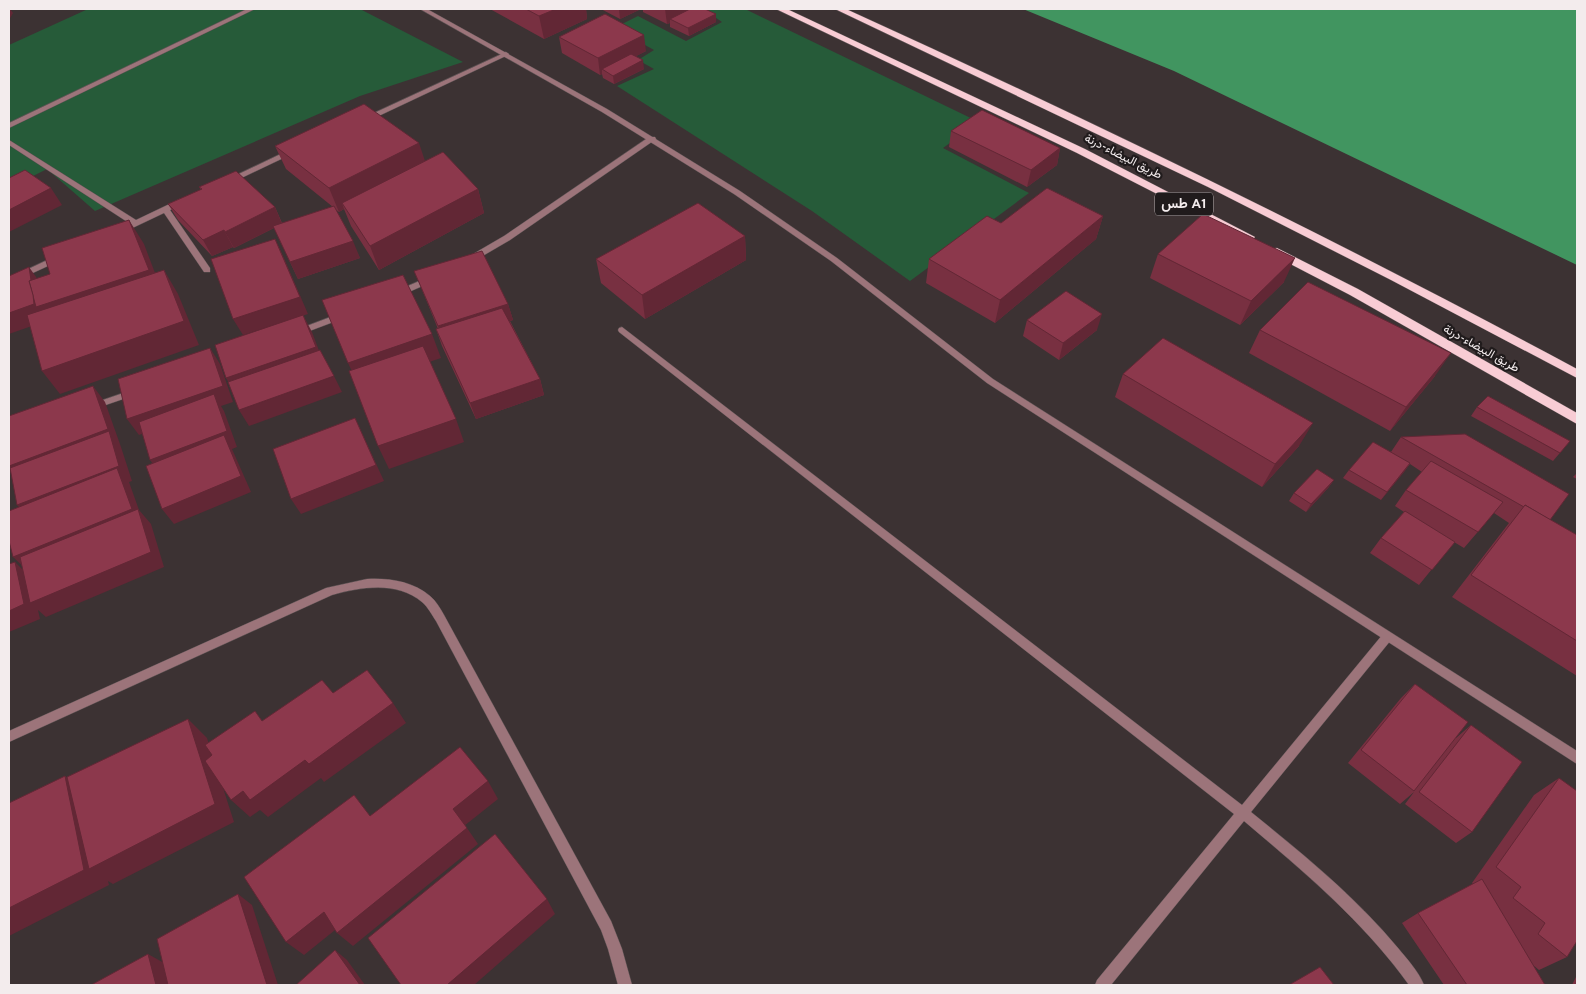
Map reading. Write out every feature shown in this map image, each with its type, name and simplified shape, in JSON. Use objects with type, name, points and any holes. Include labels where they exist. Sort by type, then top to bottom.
[{"type":"highway","name":"طريق البيضاء-درنة","points":[[780,9],[1081,152],[1265,246],[1354,292],[1577,419]]},
{"type":"highway","name":"طريق البيضاء-درنة","points":[[839,9],[1116,136],[1486,324],[1577,374]]},
{"type":"street","points":[[9,126],[252,9]]},
{"type":"street","points":[[423,9],[506,54],[652,139],[814,245],[937,343],[990,381],[1577,758]]},
{"type":"street","points":[[353,124],[506,54]]},
{"type":"street","points":[[459,265],[506,238],[652,139]]},
{"type":"street","points":[[9,142],[135,223]]},
{"type":"street","points":[[9,152],[18,148]]},
{"type":"street","points":[[219,185],[300,148]]},
{"type":"street","points":[[117,232],[192,197]]},
{"type":"street","points":[[165,209],[207,270]]},
{"type":"street","points":[[9,281],[63,256]]},
{"type":"street","points":[[392,296],[442,273]]},
{"type":"street","points":[[285,337],[350,313]]},
{"type":"street","points":[[622,330],[1243,813],[1326,883],[1367,922],[1417,985]]},
{"type":"street","points":[[82,410],[147,387]]},
{"type":"street","points":[[9,737],[330,591],[356,583],[383,582],[408,588],[427,600],[440,618],[606,926],[615,948],[625,985]]},
{"type":"street","points":[[1102,985],[1388,637]]},
{"type":"shaded area","points":[[88,9],[360,9],[463,62],[360,96],[95,211],[47,169],[9,188],[9,45]]},
{"type":"shaded area","points":[[703,9],[745,9],[979,122],[943,148],[1029,193],[910,281],[812,211],[617,86],[654,69],[638,60],[654,50],[614,28],[638,16],[686,41],[722,22]]},
{"type":"shaded area","points":[[1023,9],[1577,9],[1577,265],[1174,71]]},
{"type":"building","points":[[526,9],[556,9],[539,16]]},
{"type":"building","points":[[690,9],[705,9],[716,14],[688,28],[670,19]]},
{"type":"building","points":[[605,14],[644,35],[598,58],[559,37]]},
{"type":"building","points":[[631,54],[643,60],[613,76],[602,69]]},
{"type":"building","points":[[364,104],[419,143],[329,188],[275,146]]},
{"type":"building","points":[[982,110],[1060,148],[1031,170],[951,131]]},
{"type":"building","points":[[443,152],[478,189],[370,246],[342,203]]},
{"type":"building","points":[[25,170],[51,188],[9,210],[9,178]]},
{"type":"building","points":[[236,171],[275,207],[225,232],[224,230],[203,240],[168,204],[202,189],[199,187]]},
{"type":"building","points":[[1047,188],[1103,216],[1000,300],[929,259],[987,216],[1001,223]]},
{"type":"building","points":[[698,203],[745,236],[642,295],[596,259]]},
{"type":"building","points":[[334,206],[353,241],[290,262],[273,226]]},
{"type":"building","points":[[1203,214],[1295,258],[1251,301],[1158,254]]},
{"type":"building","points":[[129,220],[149,270],[36,307],[29,281],[50,274],[42,248]]},
{"type":"building","points":[[275,239],[300,297],[233,319],[211,259]]},
{"type":"building","points":[[482,251],[508,304],[438,326],[414,271]]},
{"type":"building","points":[[29,267],[31,280],[29,281],[34,304],[9,313],[9,276]]},
{"type":"building","points":[[164,270],[184,321],[42,371],[27,315]]},
{"type":"building","points":[[403,275],[432,334],[348,363],[322,300]]},
{"type":"building","points":[[1308,282],[1451,353],[1406,407],[1260,330]]},
{"type":"building","points":[[1066,291],[1102,314],[1063,343],[1027,320]]},
{"type":"building","points":[[502,308],[540,379],[470,403],[436,329]]},
{"type":"building","points":[[303,315],[316,347],[226,378],[215,345]]},
{"type":"building","points":[[1163,338],[1313,423],[1275,464],[1123,374]]},
{"type":"building","points":[[423,346],[456,419],[378,446],[349,371]]},
{"type":"building","points":[[210,348],[223,386],[127,419],[118,379]]},
{"type":"building","points":[[320,350],[334,376],[239,410],[228,382]]},
{"type":"building","points":[[93,386],[108,429],[9,466],[9,416]]},
{"type":"building","points":[[214,394],[227,431],[150,460],[139,422]]},
{"type":"building","points":[[1488,396],[1570,441],[1560,453],[1477,407]]},
{"type":"building","points":[[355,418],[376,465],[291,499],[273,449]]},
{"type":"building","points":[[109,431],[119,466],[17,505],[10,468]]},
{"type":"building","points":[[1465,434],[1569,494],[1550,520],[1401,437]]},
{"type":"building","points":[[224,435],[241,476],[162,509],[146,466]]},
{"type":"building","points":[[1373,442],[1410,463],[1387,492],[1349,470]]},
{"type":"building","points":[[1431,461],[1503,502],[1478,532],[1406,490]]},
{"type":"building","points":[[117,468],[132,509],[13,557],[9,541],[9,511]]},
{"type":"building","points":[[1317,469],[1334,480],[1311,504],[1294,493]]},
{"type":"building","points":[[1525,505],[1577,535],[1577,641],[1471,575]]},
{"type":"building","points":[[138,509],[151,552],[30,603],[20,557]]},
{"type":"building","points":[[1405,511],[1455,542],[1432,570],[1381,538]]},
{"type":"building","points":[[15,562],[24,604],[9,611],[9,564]]},
{"type":"building","points":[[367,670],[393,703],[309,764],[305,760],[250,800],[243,791],[231,800],[205,761],[212,755],[205,745],[255,711],[262,721],[322,680],[333,693]]},
{"type":"building","points":[[1415,684],[1468,722],[1414,791],[1361,750]]},
{"type":"building","points":[[188,719],[215,804],[89,869],[67,777]]},
{"type":"building","points":[[1471,725],[1522,762],[1472,832],[1419,792]]},
{"type":"building","points":[[460,747],[488,781],[453,809],[467,828],[337,933],[324,912],[286,942],[244,877],[354,795],[370,816]]},
{"type":"building","points":[[65,776],[84,870],[9,908],[9,803]]},
{"type":"building","points":[[1559,778],[1577,791],[1577,941],[1567,957],[1538,934],[1545,923],[1513,898],[1521,887],[1496,867]]},
{"type":"building","points":[[495,834],[547,899],[447,985],[401,985],[368,938]]},
{"type":"building","points":[[1482,879],[1545,985],[1467,985],[1418,913]]},
{"type":"building","points":[[238,894],[267,985],[168,985],[157,939]]},
{"type":"building","points":[[335,950],[360,985],[296,985]]},
{"type":"building","points":[[148,954],[156,985],[91,985]]},
{"type":"building","points":[[1320,967],[1334,985],[1289,985]]}]
